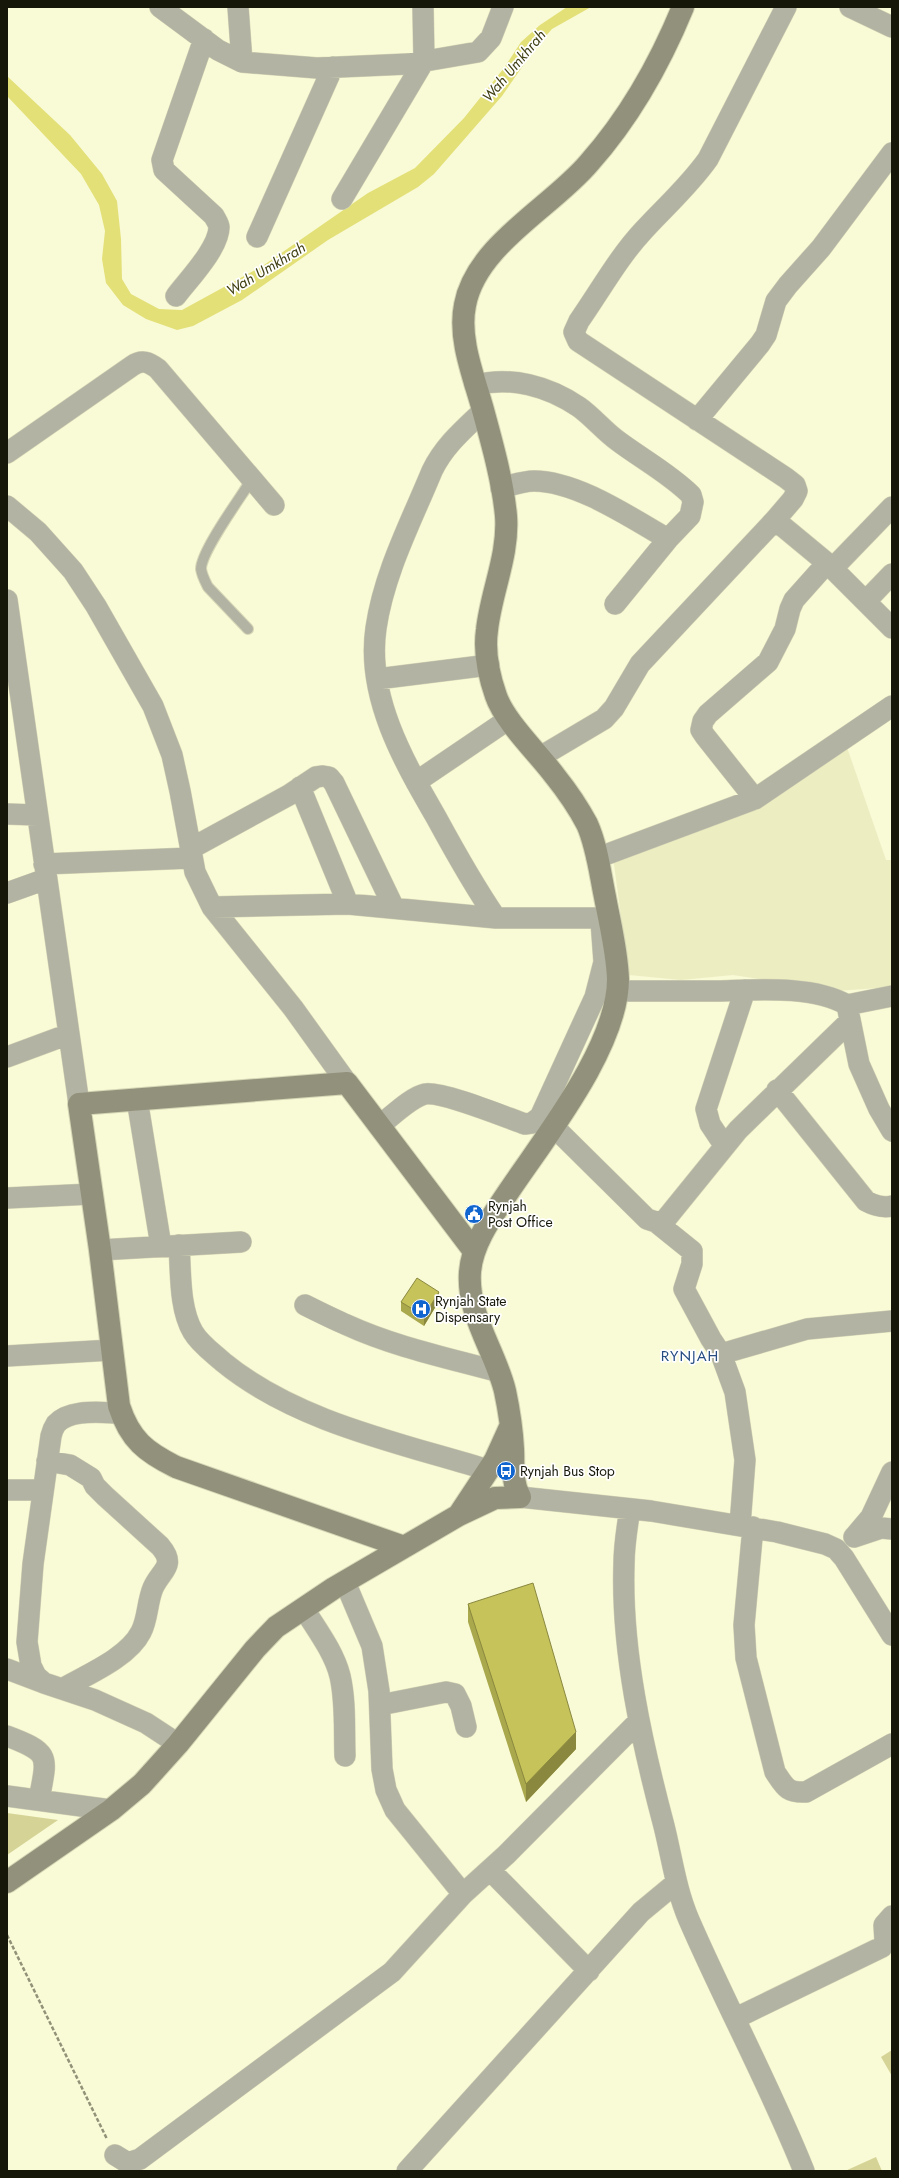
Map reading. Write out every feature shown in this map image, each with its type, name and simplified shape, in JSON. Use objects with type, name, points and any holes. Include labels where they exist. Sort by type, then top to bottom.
[{"type":"street","points":[[160,7],[218,50],[242,62],[317,68],[408,64],[478,52],[491,38],[504,7]]},
{"type":"street","points":[[238,7],[242,62]]},
{"type":"street","points":[[342,199],[424,61],[423,7]]},
{"type":"street","points":[[379,1126],[414,1099],[425,1094],[446,1097],[525,1124],[532,1124],[540,1117],[595,997],[604,962],[605,919],[597,858],[588,828],[574,801],[509,719],[498,701],[489,665],[486,634],[506,536],[506,511],[483,410],[475,384],[463,324],[466,298],[471,286],[501,243],[550,202],[593,159],[641,92],[683,7]]},
{"type":"street","points":[[540,757],[604,719],[614,708],[640,664],[775,520],[797,492],[795,485],[578,341],[574,332],[579,321],[625,253],[694,179],[708,159],[786,7]]},
{"type":"street","points":[[850,7],[892,27]]},
{"type":"street","points":[[176,296],[212,247],[218,236],[219,226],[214,216],[164,170],[162,160],[204,39]]},
{"type":"street","points":[[257,237],[333,67]]},
{"type":"street","points":[[697,420],[760,344],[766,334],[776,301],[788,285],[821,248],[892,153]]},
{"type":"street","points":[[7,453],[139,361],[150,362],[274,505]]},
{"type":"street","points":[[475,384],[492,380],[510,381],[530,385],[564,398],[579,407],[611,436],[691,495],[692,510],[690,516],[668,538],[615,604]]},
{"type":"street","points":[[483,410],[450,442],[439,455],[388,576],[376,629],[377,678],[385,716],[416,782],[461,864],[496,918]]},
{"type":"street","points":[[501,488],[534,481],[562,484],[586,494],[668,538]]},
{"type":"street","points":[[7,506],[38,532],[72,572],[96,606],[154,706],[172,755],[180,791],[190,853],[201,889],[212,907],[292,1008],[474,1251]]},
{"type":"street","points":[[754,799],[701,730],[703,721],[708,714],[768,662],[785,629],[794,600],[892,507]]},
{"type":"street","points":[[775,520],[830,565],[892,628]]},
{"type":"street","points":[[866,601],[892,574]]},
{"type":"street","points":[[7,600],[11,662],[37,815],[100,1250],[121,1413],[133,1436],[144,1449],[176,1467],[404,1547]]},
{"type":"street","points":[[377,678],[489,665]]},
{"type":"street","points":[[597,858],[754,799],[892,706]]},
{"type":"street","points":[[416,782],[509,719]]},
{"type":"street","points":[[7,893],[45,871],[190,853],[300,787],[322,776],[329,777],[334,782],[394,908]]},
{"type":"street","points":[[300,787],[348,904]]},
{"type":"street","points":[[7,814],[37,815]]},
{"type":"street","points":[[212,907],[348,904],[496,918],[605,919]]},
{"type":"street","points":[[520,1497],[512,1478],[514,1453],[511,1424],[499,1372],[482,1334],[473,1305],[470,1269],[474,1251],[502,1201],[578,1087],[603,1039],[610,1021],[617,992],[616,955],[605,919]]},
{"type":"street","points":[[617,992],[744,990],[797,992],[837,999],[848,1013],[859,1064],[879,1109],[892,1131]]},
{"type":"street","points":[[724,1145],[710,1124],[706,1109],[744,990]]},
{"type":"street","points":[[656,1222],[665,1220],[672,1214],[724,1145],[848,1013],[892,996]]},
{"type":"street","points":[[7,1057],[69,1034]]},
{"type":"street","points":[[78,1104],[347,1083]]},
{"type":"street","points":[[777,1090],[866,1201],[875,1206],[884,1208],[892,1206]]},
{"type":"street","points":[[137,1099],[186,1315],[193,1332],[208,1349],[250,1382],[307,1412],[488,1470]]},
{"type":"street","points":[[553,1126],[647,1219],[656,1222],[692,1251],[692,1264],[684,1289],[711,1339],[721,1354],[736,1392],[743,1441],[746,1526],[744,1625],[746,1658],[775,1772],[785,1787],[793,1793],[806,1792],[892,1744]]},
{"type":"street","points":[[7,1198],[92,1194]]},
{"type":"street","points":[[100,1250],[241,1242]]},
{"type":"street","points":[[305,1305],[348,1326],[407,1347],[499,1372]]},
{"type":"street","points":[[721,1354],[807,1329],[892,1322]]},
{"type":"street","points":[[7,1356],[112,1350]]},
{"type":"street","points":[[53,1686],[36,1676],[31,1666],[27,1642],[33,1564],[42,1490],[51,1436],[56,1425],[64,1418],[74,1415],[121,1413]]},
{"type":"street","points":[[459,1515],[506,1439],[511,1424]]},
{"type":"street","points":[[47,1462],[70,1465],[91,1478],[105,1496],[160,1546],[167,1555],[168,1564],[150,1594],[142,1631],[133,1645],[115,1659],[53,1686]]},
{"type":"street","points":[[839,1552],[871,1517],[892,1472]]},
{"type":"street","points":[[7,1490],[42,1490]]},
{"type":"street","points":[[7,1882],[111,1810],[142,1784],[178,1744],[255,1649],[276,1627],[345,1582],[404,1547],[459,1515],[495,1498],[520,1497],[630,1509],[746,1526],[825,1544],[839,1552],[854,1573],[892,1635]]},
{"type":"street","points":[[630,1509],[624,1565],[626,1625],[639,1721],[645,1752],[667,1839],[676,1883],[689,1920],[736,2018],[804,2171]]},
{"type":"street","points":[[855,1536],[881,1528],[892,1528]]},
{"type":"street","points":[[345,1582],[372,1646],[380,1705],[382,1769],[386,1790],[395,1810],[463,1894]]},
{"type":"street","points":[[304,1609],[325,1643],[340,1677],[344,1703],[345,1756]]},
{"type":"street","points":[[7,1669],[96,1700],[146,1723],[178,1744]]},
{"type":"street","points":[[380,1705],[446,1692],[455,1694],[461,1706],[466,1727]]},
{"type":"street","points":[[115,2155],[128,2163],[140,2159],[392,1972],[463,1894],[490,1870],[639,1721]]},
{"type":"street","points":[[7,1736],[30,1745],[42,1755],[46,1764],[39,1800]]},
{"type":"street","points":[[7,1796],[111,1810]]},
{"type":"street","points":[[490,1870],[589,1971]]},
{"type":"street","points":[[407,2171],[641,1912],[676,1883]]},
{"type":"street","points":[[736,2018],[882,1947],[885,1941],[884,1925],[892,1916]]},
{"type":"lane","points":[[248,629],[208,586],[203,578],[201,568],[207,550],[252,479]]},
{"type":"path","points":[[7,1935],[115,2155]]},
{"type":"shaded area","points":[[841,730],[886,860],[892,860],[892,987],[836,991],[733,975],[681,980],[629,975],[612,850],[742,796]]},
{"type":"shaded area","points":[[7,1813],[58,1820],[7,1855]]},
{"type":"shaded area","points":[[892,2050],[892,2076],[881,2057]]},
{"type":"shaded area","points":[[876,2157],[882,2171],[845,2171]]},
{"type":"water","name":"Wah Umkhrah","points":[[567,7],[591,7],[552,29],[536,47],[502,96],[434,174],[418,187],[328,240],[242,300],[193,326],[177,330],[146,319],[123,305],[106,283],[102,259],[105,231],[99,205],[81,174],[7,96],[7,76],[70,135],[102,174],[117,201],[121,239],[122,279],[131,294],[159,309],[182,310],[264,265],[368,193],[415,168],[464,118],[504,68],[521,42],[540,25]]},
{"type":"building","points":[[417,1278],[439,1292],[424,1316],[401,1302]]},
{"type":"building","points":[[533,1583],[576,1732],[526,1784],[468,1604]]},
{"type":"place","name":"Rynjah Post Office","points":[[474,1214]]},
{"type":"place","name":"Rynjah State Dispensary","points":[[421,1309]]},
{"type":"place","name":"Rynjah Bus Stop","points":[[506,1471]]},
{"type":"district","name":"RYNJAH","points":[[690,1356]]}]
